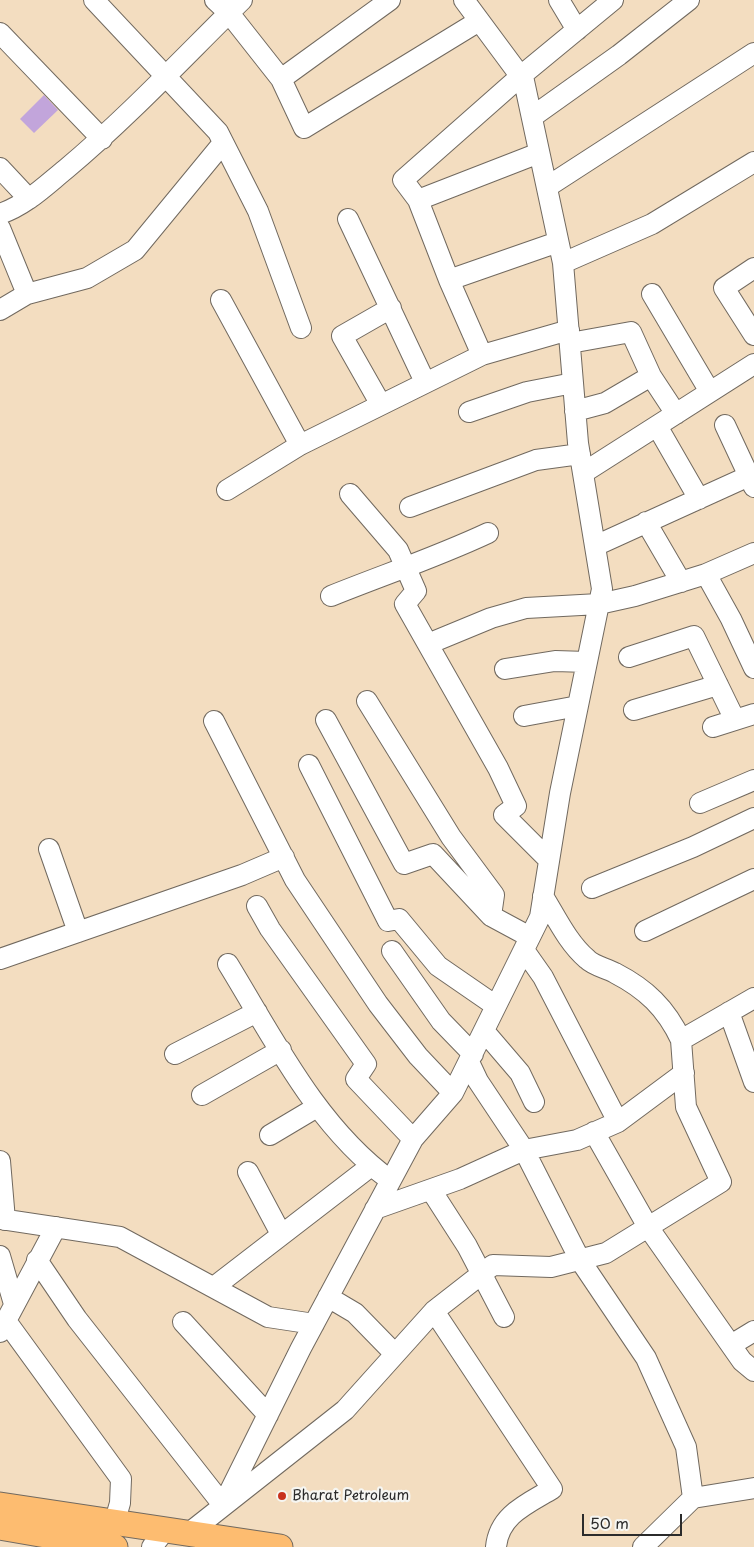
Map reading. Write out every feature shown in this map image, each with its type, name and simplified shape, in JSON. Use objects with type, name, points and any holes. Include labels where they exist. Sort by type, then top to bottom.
[{"type":"main road","points":[[0,1505],[115,1535]]},
{"type":"main road","points":[[0,1527],[168,1537],[280,1547]]},
{"type":"street","points":[[94,0],[218,132],[258,211],[301,328]]},
{"type":"street","points":[[281,79],[390,0]]},
{"type":"street","points":[[223,1506],[374,1209],[413,1139],[453,1093],[540,917],[560,793],[602,589],[575,411],[563,263],[532,117],[522,75],[464,0]]},
{"type":"street","points":[[559,0],[577,30]]},
{"type":"street","points":[[482,355],[449,280],[418,200],[403,180],[522,75],[613,0]]},
{"type":"street","points":[[532,117],[619,55],[689,0]]},
{"type":"street","points":[[0,214],[15,209],[29,200],[102,140],[166,76],[229,4],[281,79],[304,128],[479,21]]},
{"type":"street","points":[[0,34],[102,140]]},
{"type":"street","points":[[547,187],[754,53]]},
{"type":"street","points":[[0,310],[27,294],[87,278],[134,250],[223,143]]},
{"type":"street","points":[[418,200],[540,153]]},
{"type":"street","points":[[563,263],[652,224],[754,162]]},
{"type":"street","points":[[0,168],[29,200]]},
{"type":"street","points":[[348,219],[425,382]]},
{"type":"street","points":[[0,228],[27,294]]},
{"type":"street","points":[[449,280],[558,242]]},
{"type":"street","points":[[754,268],[724,288],[754,335]]},
{"type":"street","points":[[652,294],[710,392]]},
{"type":"street","points":[[221,300],[300,444]]},
{"type":"street","points":[[380,404],[342,336],[391,308]]},
{"type":"street","points":[[228,490],[300,444],[482,355],[569,337],[631,332],[651,376],[676,414]]},
{"type":"street","points":[[410,507],[536,460],[582,464],[657,426],[710,392],[753,368]]},
{"type":"street","points":[[575,411],[605,402],[651,376]]},
{"type":"street","points":[[469,412],[527,392],[573,383]]},
{"type":"street","points":[[595,546],[699,499],[751,482],[724,425]]},
{"type":"street","points":[[657,426],[699,499]]},
{"type":"street","points":[[350,494],[398,550],[416,591],[405,604],[498,768],[516,806],[504,815],[549,860]]},
{"type":"street","points":[[646,522],[681,582]]},
{"type":"street","points":[[331,596],[405,566],[436,557],[488,533]]},
{"type":"street","points":[[428,644],[491,618],[526,608],[599,604],[706,574],[754,553]]},
{"type":"street","points":[[706,574],[731,619],[754,668]]},
{"type":"street","points":[[629,657],[694,636],[718,685],[744,717],[713,726]]},
{"type":"street","points":[[505,669],[555,661],[587,662]]},
{"type":"street","points":[[634,710],[718,685]]},
{"type":"street","points":[[367,701],[451,837],[494,895],[491,916]]},
{"type":"street","points":[[524,716],[578,706]]},
{"type":"street","points":[[326,720],[404,864],[433,854],[491,916],[527,943],[618,1122]]},
{"type":"street","points":[[214,721],[295,880],[378,1004],[418,1056],[453,1093]]},
{"type":"street","points":[[309,765],[388,921],[399,919],[438,966],[496,1006]]},
{"type":"street","points":[[700,803],[754,780]]},
{"type":"street","points":[[592,888],[693,847],[754,818]]},
{"type":"street","points":[[49,849],[78,932]]},
{"type":"street","points":[[0,959],[242,875],[284,857]]},
{"type":"street","points":[[645,931],[754,879]]},
{"type":"street","points":[[168,1537],[223,1506],[345,1410],[434,1311],[493,1265],[551,1268],[606,1253],[721,1182],[686,1107],[681,1040],[672,1020],[656,1001],[616,973],[588,960],[573,944],[543,896]]},
{"type":"street","points":[[257,906],[270,929],[366,1064],[356,1079],[413,1139]]},
{"type":"street","points":[[392,951],[441,1021],[471,1058],[478,1081],[524,1150],[580,1260],[646,1358],[686,1447],[693,1498]]},
{"type":"street","points":[[228,964],[317,1107],[371,1166],[390,1180]]},
{"type":"street","points":[[681,1040],[754,998]]},
{"type":"street","points":[[175,1054],[258,1012]]},
{"type":"street","points":[[729,1012],[754,1082]]},
{"type":"street","points":[[484,1032],[520,1073],[534,1102]]},
{"type":"street","points":[[202,1096],[281,1050]]},
{"type":"street","points":[[374,1209],[460,1179],[524,1150],[577,1140],[618,1122],[684,1073]]},
{"type":"street","points":[[270,1135],[317,1107]]},
{"type":"street","points":[[594,1132],[648,1227],[742,1360],[754,1371]]},
{"type":"street","points":[[0,1161],[3,1220],[120,1237],[268,1317],[314,1324]]},
{"type":"street","points":[[214,1287],[371,1166]]},
{"type":"street","points":[[248,1172],[281,1234]]},
{"type":"street","points":[[431,1190],[467,1246],[504,1317]]},
{"type":"street","points":[[7,1319],[56,1227]]},
{"type":"street","points":[[0,1256],[7,1319],[121,1479],[120,1503],[115,1535]]},
{"type":"street","points":[[37,1260],[77,1319],[223,1506]]},
{"type":"street","points":[[328,1297],[355,1313],[395,1354]]},
{"type":"street","points":[[434,1311],[552,1489],[511,1514],[497,1534],[496,1547]]},
{"type":"street","points":[[183,1322],[268,1415]]},
{"type":"street","points":[[731,1345],[754,1331]]},
{"type":"street","points":[[643,1547],[693,1498],[754,1488]]},
{"type":"building","points":[[44,95],[58,110],[34,133],[20,119]]},
{"type":"place","name":"Bharat Petroleum","points":[[282,1496]]}]
